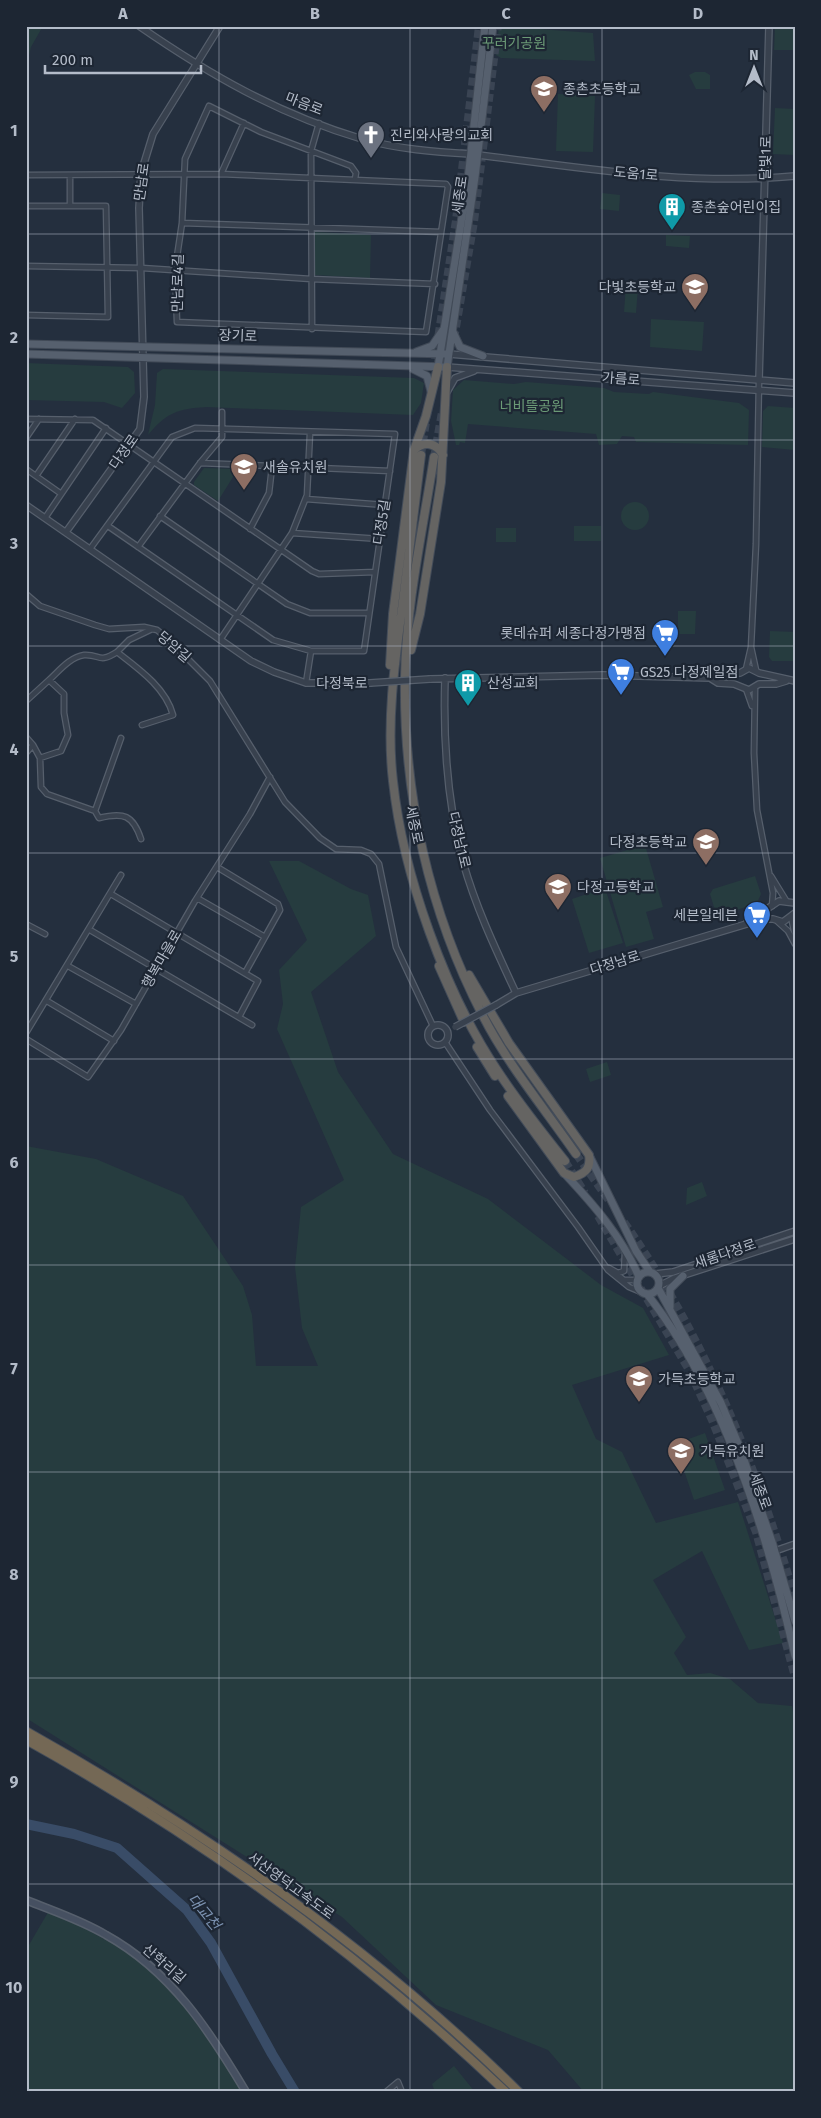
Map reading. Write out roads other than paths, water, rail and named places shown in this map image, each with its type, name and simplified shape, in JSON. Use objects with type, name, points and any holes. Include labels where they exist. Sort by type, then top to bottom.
[{"type":"highway","points":[[392,732],[388,695],[391,647],[414,450],[431,398],[438,367]]},
{"type":"highway","points":[[405,676],[420,614],[433,539],[443,455],[447,367]]},
{"type":"highway","points":[[414,450],[425,443],[432,444],[440,449],[443,455]]},
{"type":"highway","name":"세종로","points":[[421,455],[393,670],[393,781],[400,829],[426,918],[446,971],[470,1024],[496,1070],[526,1113],[565,1161]]},
{"type":"highway","name":"세종로","points":[[434,457],[412,604],[405,676],[406,733],[416,826],[426,868],[450,938],[484,1017],[510,1060],[576,1154]]},
{"type":"highway","points":[[426,918],[442,976],[486,1063],[564,1173],[574,1177],[588,1170],[590,1164],[589,1155],[509,1043],[450,938]]},
{"type":"highway","name":"서산영덕고속도로","points":[[26,1731],[102,1773],[216,1846],[317,1919],[408,1991],[519,2092]]},
{"type":"highway","name":"서산영덕고속도로","points":[[26,1740],[99,1781],[220,1859],[404,1998],[506,2092]]},
{"type":"main road","name":"세종로","points":[[438,367],[474,154],[485,26]]},
{"type":"main road","name":"세종로","points":[[447,367],[474,154],[493,26]]},
{"type":"main road","points":[[401,354],[432,346],[444,327]]},
{"type":"main road","points":[[452,329],[460,348],[483,356]]},
{"type":"main road","name":"장기로","points":[[26,344],[449,354]]},
{"type":"main road","name":"장기로","points":[[26,354],[447,367]]},
{"type":"main road","points":[[398,365],[420,371],[427,376],[430,382],[431,398]]},
{"type":"main road","points":[[589,1155],[636,1251],[658,1278],[659,1287],[652,1294],[644,1293],[637,1286],[638,1279],[643,1273],[652,1273]]},
{"type":"main road","points":[[564,1173],[594,1204],[623,1246],[638,1279]]},
{"type":"main road","points":[[671,1310],[670,1289],[683,1276]]},
{"type":"main road","name":"세종로","points":[[659,1287],[726,1414],[757,1494],[795,1656]]},
{"type":"main road","name":"세종로","points":[[644,1293],[663,1314],[691,1359],[714,1406],[771,1552],[795,1621]]},
{"type":"main road","name":"산학리길","points":[[26,1900],[89,1926],[110,1937],[149,1964],[181,1995],[200,2018],[246,2092]]},
{"type":"street","name":"마음로","points":[[138,26],[196,65],[238,90],[289,113],[363,139],[430,151],[474,154]]},
{"type":"street","name":"만남로","points":[[143,358],[142,268],[138,208],[141,173],[153,134],[220,26]]},
{"type":"street","name":"달빛1로","points":[[758,380],[766,178],[769,26]]},
{"type":"street","name":"만남로4길","points":[[244,123],[209,106],[185,159],[182,223],[175,270],[177,322],[312,329],[426,332],[435,284]]},
{"type":"street","points":[[221,174],[244,123],[351,166],[356,173],[355,179]]},
{"type":"street","points":[[312,329],[311,151],[319,123]]},
{"type":"street","name":"도움1로","points":[[474,154],[630,174],[710,180],[795,176]]},
{"type":"street","points":[[26,175],[221,174],[446,184],[448,187],[435,284],[311,279],[142,268],[26,266]]},
{"type":"street","points":[[70,175],[70,206]]},
{"type":"street","points":[[26,206],[106,206],[108,318],[26,315]]},
{"type":"street","points":[[182,223],[441,232]]},
{"type":"street","name":"가름로","points":[[449,354],[795,383]]},
{"type":"street","name":"다정로","points":[[66,532],[140,429],[144,397],[143,358]]},
{"type":"street","name":"가름로","points":[[447,367],[795,393]]},
{"type":"street","points":[[445,401],[448,388],[455,378],[470,371],[489,369]]},
{"type":"street","points":[[753,710],[738,679],[743,671],[751,647],[756,544],[758,380]]},
{"type":"street","points":[[138,547],[200,463],[220,441],[222,412]]},
{"type":"street","points":[[36,476],[75,418]]},
{"type":"street","points":[[26,419],[75,418],[93,420],[312,572],[320,574],[375,572]]},
{"type":"street","points":[[26,438],[39,419]]},
{"type":"street","points":[[45,518],[60,493],[106,428]]},
{"type":"street","name":"다정5길","points":[[90,549],[175,435],[195,428],[310,433],[395,434],[364,651],[311,651],[273,640],[108,526]]},
{"type":"street","points":[[220,640],[236,613],[292,533],[306,499],[310,468],[310,433]]},
{"type":"street","points":[[200,463],[390,472]]},
{"type":"street","points":[[250,529],[269,493],[272,467]]},
{"type":"street","points":[[26,469],[60,493]]},
{"type":"street","points":[[306,499],[385,505]]},
{"type":"street","name":"다정북로","points":[[26,505],[250,661],[306,683],[370,683],[445,678],[609,675],[710,678]]},
{"type":"street","points":[[160,516],[281,600],[303,611],[318,614],[369,613]]},
{"type":"street","points":[[292,533],[380,539]]},
{"type":"street","name":"당암길","points":[[26,594],[40,606],[95,625],[109,628],[135,626],[152,629],[168,638],[210,681],[285,802],[320,838],[336,849],[361,850],[370,854],[379,864],[396,947],[433,1026]]},
{"type":"street","points":[[26,701],[72,659],[87,655],[99,659],[107,658],[117,652],[129,640],[152,629]]},
{"type":"street","points":[[751,647],[758,672],[753,710],[756,803],[769,872],[772,907],[776,920],[788,931],[795,944]]},
{"type":"street","points":[[306,683],[311,651]]},
{"type":"street","points":[[117,652],[151,680],[170,703],[173,715],[142,726]]},
{"type":"street","points":[[710,678],[718,674],[743,671],[758,672],[786,681]]},
{"type":"street","name":"다정남1로","points":[[445,678],[444,741],[456,831],[463,863],[485,925],[516,993]]},
{"type":"street","points":[[710,678],[718,683],[743,688],[795,681]]},
{"type":"street","points":[[40,758],[61,751],[68,735],[64,713],[64,694],[49,680]]},
{"type":"street","points":[[26,738],[33,745],[40,758],[41,786],[47,794],[95,811],[100,818],[121,815],[130,818],[138,828],[141,839]]},
{"type":"street","points":[[95,811],[121,738]]},
{"type":"street","points":[[26,753],[33,745]]},
{"type":"street","name":"행복마을로","points":[[26,1039],[88,1077],[136,1004],[176,933],[270,777]]},
{"type":"street","points":[[217,867],[278,904],[280,910],[245,973]]},
{"type":"street","points":[[769,872],[790,902],[795,935]]},
{"type":"street","points":[[26,1033],[90,930],[121,875]]},
{"type":"street","points":[[111,894],[258,981],[239,1017]]},
{"type":"street","points":[[197,898],[265,937]]},
{"type":"street","points":[[737,927],[779,901],[790,902]]},
{"type":"street","points":[[737,927],[776,920],[788,921],[793,915]]},
{"type":"street","points":[[26,924],[44,934]]},
{"type":"street","name":"다정남로","points":[[447,1030],[516,993],[737,927]]},
{"type":"street","points":[[90,930],[252,1025]]},
{"type":"street","points":[[68,966],[136,1004]]},
{"type":"street","points":[[46,1001],[114,1040]]},
{"type":"street","points":[[445,1042],[439,1045],[430,1042],[428,1032],[433,1026],[442,1025],[447,1030],[445,1042],[490,1110],[614,1277],[629,1287],[644,1293]]},
{"type":"street","name":"새롬다정로","points":[[652,1273],[673,1272],[795,1231]]},
{"type":"street","name":"새롬다정로","points":[[659,1287],[683,1276],[795,1239]]},
{"type":"street","points":[[609,1268],[618,1273],[626,1268],[623,1246]]},
{"type":"street","points":[[604,1263],[624,1280],[638,1279]]},
{"type":"street","points":[[771,1552],[795,1544]]},
{"type":"street","points":[[386,2092],[398,2082],[402,2092]]},
{"type":"waterway","name":"대교천","points":[[26,1824],[74,1834],[117,1848],[187,1910],[211,1943],[295,2092]]},
{"type":"tunnel","points":[[433,371],[456,220],[479,26]]},
{"type":"tunnel","points":[[454,339],[474,222],[498,26]]},
{"type":"tunnel","points":[[434,457],[442,412]]},
{"type":"tunnel","points":[[421,455],[426,422]]},
{"type":"tunnel","points":[[576,1154],[610,1202]]},
{"type":"tunnel","points":[[565,1161],[585,1193]]},
{"type":"tunnel","points":[[598,1216],[689,1370],[712,1420],[756,1532],[795,1677]]},
{"type":"tunnel","points":[[624,1222],[653,1265],[679,1310],[725,1403],[764,1499],[795,1598]]},
{"type":"place","name":"종촌초등학교","points":[[544,113]]},
{"type":"place","name":"진리와사랑의교회","points":[[371,159]]},
{"type":"place","name":"종촌숲어린이집","points":[[672,231]]},
{"type":"place","name":"다빛초등학교","points":[[695,311]]},
{"type":"place","name":"새솔유치원","points":[[244,491]]},
{"type":"place","name":"롯데슈퍼 세종다정가맹점","points":[[665,657]]},
{"type":"place","name":"GS25 다정제일점","points":[[621,696]]},
{"type":"place","name":"산성교회","points":[[468,707]]},
{"type":"place","name":"다정초등학교","points":[[706,866]]},
{"type":"place","name":"다정고등학교","points":[[558,911]]},
{"type":"place","name":"세븐일레븐","points":[[757,939]]},
{"type":"place","name":"가득초등학교","points":[[639,1403]]},
{"type":"place","name":"가득유치원","points":[[681,1475]]},
{"type":"park label","name":"꾸러기공원","points":[[514,43]]},
{"type":"park label","name":"너비뜰공원","points":[[532,406]]}]
